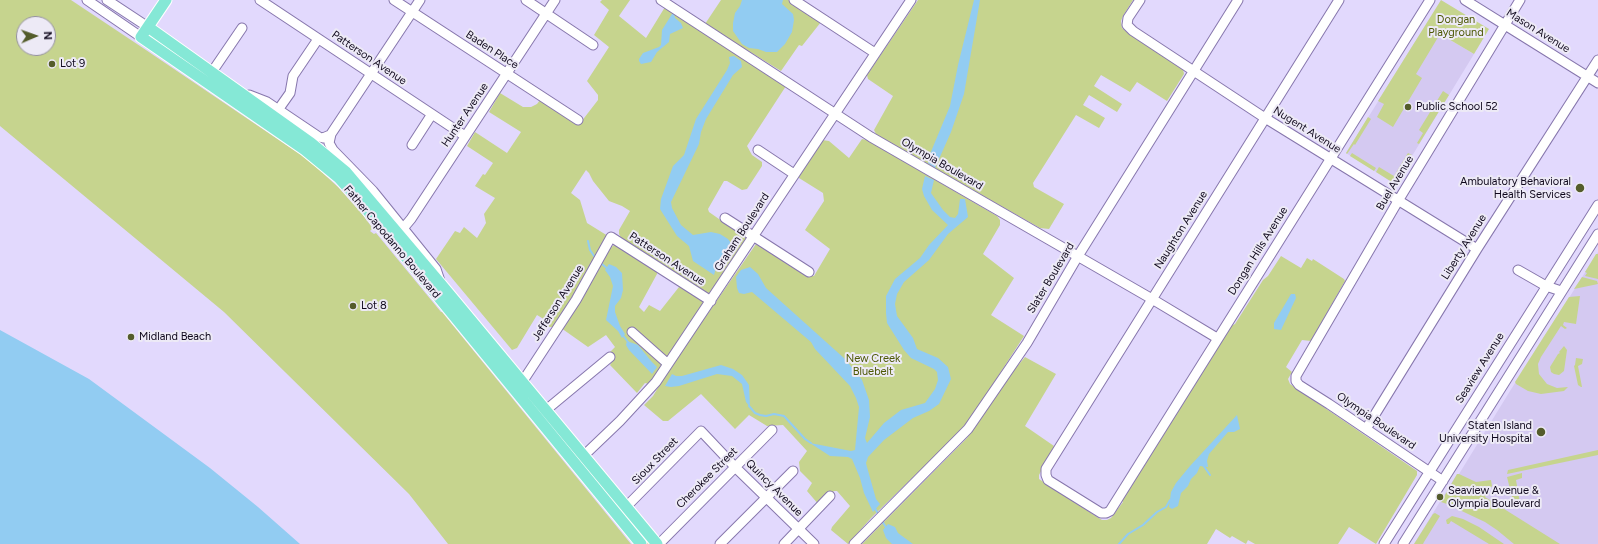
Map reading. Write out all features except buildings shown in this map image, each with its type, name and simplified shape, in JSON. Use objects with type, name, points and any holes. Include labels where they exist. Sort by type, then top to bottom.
[{"type":"main road","points":[[141,37],[166,0]]},
{"type":"main road","name":"Father Capodanno Boulevard","points":[[148,27],[329,156],[354,181],[658,544]]},
{"type":"main road","name":"Father Capodanno Boulevard","points":[[141,37],[314,157],[398,234],[513,387],[641,544]]},
{"type":"street","name":"Father Capodanno Boulevard","points":[[86,0],[141,37]]},
{"type":"street","name":"Father Capodanno Boulevard","points":[[107,0],[148,27]]},
{"type":"street","name":"Patterson Avenue","points":[[260,0],[465,136]]},
{"type":"street","name":"Baden Place","points":[[394,0],[578,120]]},
{"type":"street","points":[[330,135],[420,0]]},
{"type":"street","points":[[526,0],[593,45]]},
{"type":"street","name":"Hunter Avenue","points":[[398,234],[507,74],[555,0]]},
{"type":"street","name":"Olympia Boulevard","points":[[661,0],[871,137],[1217,338]]},
{"type":"street","name":"Graham Boulevard","points":[[575,464],[620,421],[656,382],[911,0]]},
{"type":"street","name":"Nugent Avenue","points":[[1140,0],[1128,18],[1127,25],[1133,31],[1265,118],[1477,249]]},
{"type":"street","name":"Slater Boulevard","points":[[854,544],[968,429],[1027,343],[1078,256],[1238,0]]},
{"type":"street","name":"Naughton Avenue","points":[[1106,513],[1101,513],[1048,480],[1046,469],[1339,0]]},
{"type":"street","name":"Dongan Hills Avenue","points":[[1106,513],[1110,511],[1430,0]]},
{"type":"street","name":"Mason Avenue","points":[[1465,0],[1598,83]]},
{"type":"street","name":"Buel Avenue","points":[[1296,381],[1296,376],[1398,201],[1520,0]]},
{"type":"street","points":[[796,2],[875,53]]},
{"type":"street","points":[[212,72],[242,28]]},
{"type":"street","points":[[278,110],[290,93],[293,76],[318,39]]},
{"type":"street","name":"Liberty Avenue","points":[[1366,429],[1477,249],[1598,60]]},
{"type":"street","name":"Father Capodanno Boulevard","points":[[236,90],[267,102],[319,138],[325,138],[330,135]]},
{"type":"street","points":[[412,145],[432,114]]},
{"type":"street","name":"Father Capodanno Boulevard","points":[[330,135],[330,145],[333,150],[366,183],[398,234]]},
{"type":"street","points":[[758,150],[794,174]]},
{"type":"street","name":"Seaview Avenue","points":[[1384,544],[1598,205]]},
{"type":"street","points":[[725,218],[753,238],[809,272]]},
{"type":"street","points":[[1403,544],[1598,234]]},
{"type":"street","name":"Patterson Avenue","points":[[611,237],[710,301]]},
{"type":"street","name":"Jefferson Avenue","points":[[522,381],[576,300],[611,237]]},
{"type":"street","points":[[1518,270],[1546,286],[1561,291]]},
{"type":"street","points":[[632,332],[668,364]]},
{"type":"street","points":[[546,410],[610,357]]},
{"type":"street","points":[[513,387],[522,381]]},
{"type":"street","name":"Olympia Boulevard","points":[[1296,381],[1298,385],[1443,481]]},
{"type":"street","name":"Cherokee Street","points":[[658,544],[772,430]]},
{"type":"street","name":"Quincy Avenue","points":[[701,431],[735,467],[814,544]]},
{"type":"street","name":"Sioux Street","points":[[626,506],[701,431]]},
{"type":"street","points":[[720,544],[793,471]]},
{"type":"street","points":[[784,544],[830,496]]},
{"type":"shaded area","name":"Public School 52","points":[[1440,34],[1474,54],[1395,184],[1346,153],[1415,42]]},
{"type":"shaded area","name":"Staten Island University Hospital","points":[[1598,252],[1598,544],[1414,544],[1457,474],[1459,474]]},
{"type":"green space","name":"Midland Beach","points":[[0,0],[71,0],[301,155],[315,166],[338,187],[362,214],[371,226],[372,229],[370,231],[374,234],[376,233],[442,312],[631,544],[448,544],[409,494],[224,312],[0,126]]},
{"type":"green space","points":[[602,0],[630,0],[619,16],[646,38],[665,7],[786,86],[747,146],[752,155],[762,162],[762,166],[747,189],[742,190],[727,181],[724,181],[708,209],[709,212],[749,240],[710,295],[621,238],[619,230],[630,211],[609,201],[586,170],[571,193],[580,200],[587,223],[608,236],[555,327],[548,327],[550,323],[537,315],[517,348],[512,350],[436,259],[455,231],[460,233],[464,227],[477,238],[486,223],[484,214],[495,198],[475,186],[493,163],[467,146],[475,132],[507,153],[521,132],[489,112],[500,93],[523,107],[531,107],[537,104],[540,100],[581,122],[598,100],[598,95],[587,81],[609,47],[594,35],[609,10],[600,2]]},
{"type":"green space","points":[[721,0],[788,0],[821,22],[802,46],[799,45],[781,71],[705,24]]},
{"type":"green space","points":[[918,0],[1133,0],[1121,21],[1122,28],[1183,69],[1184,74],[1167,101],[1137,82],[1130,92],[1101,75],[1094,86],[1122,104],[1117,112],[1089,95],[1083,105],[1105,118],[1099,128],[1076,115],[1033,183],[1034,187],[1064,204],[1049,229],[1040,228],[877,136],[874,130],[893,96],[868,79],[867,75]]},
{"type":"green space","name":"Dongan Playground","points":[[1441,0],[1489,29],[1474,54],[1440,34],[1416,74],[1422,78],[1393,127],[1377,117],[1384,104],[1378,101]]},
{"type":"green space","points":[[1443,91],[1449,95],[1419,144],[1417,143],[1423,133],[1419,130]]},
{"type":"green space","points":[[1368,117],[1371,119],[1355,145],[1354,144],[1347,154],[1346,153]]},
{"type":"green space","name":"New Creek Bluebelt","points":[[862,139],[867,140],[997,216],[1000,220],[1000,225],[983,254],[1014,278],[991,315],[1024,336],[966,426],[871,518],[848,544],[831,530],[850,506],[837,491],[834,491],[822,504],[819,505],[807,491],[812,483],[800,471],[799,462],[807,451],[783,425],[767,426],[749,415],[735,429],[701,394],[668,421],[663,421],[644,405],[653,396],[668,371],[756,244],[806,276],[814,276],[830,249],[805,230],[824,201],[823,193],[799,178],[799,172],[822,140],[829,141],[849,158]]},
{"type":"green space","points":[[1352,153],[1376,168],[1374,171],[1350,156]]},
{"type":"green space","points":[[1408,153],[1412,155],[1395,184],[1376,172],[1379,167],[1394,176]]},
{"type":"green space","points":[[614,245],[618,245],[657,270],[657,274],[639,307],[644,312],[649,305],[660,311],[679,287],[683,286],[703,300],[703,305],[680,341],[649,384],[645,383],[637,393],[610,365],[614,359],[609,353],[615,347],[606,335],[588,347],[561,328],[608,250]]},
{"type":"green space","points":[[1596,254],[1598,254],[1598,279],[1585,276],[1587,273],[1585,272]]},
{"type":"green space","points":[[1281,256],[1301,268],[1307,258],[1312,261],[1313,259],[1345,281],[1311,341],[1302,340],[1286,367],[1292,372],[1288,379],[1290,384],[1417,471],[1417,475],[1376,544],[1349,527],[1338,544],[1255,544],[1248,540],[1246,544],[1232,536],[1230,538],[1216,529],[1207,544],[862,544],[967,438],[1004,382],[1025,357],[1056,374],[1025,426],[1054,446],[1039,475],[1039,479],[1102,520],[1111,518],[1123,502],[1121,500],[1231,326],[1235,324],[1263,280],[1268,276]]},
{"type":"green space","points":[[1582,277],[1597,281],[1598,284],[1574,289]]},
{"type":"green space","points":[[1580,296],[1576,324],[1564,322],[1563,325],[1567,328],[1565,329],[1561,326],[1538,364],[1539,374],[1547,384],[1557,388],[1568,387],[1564,391],[1541,394],[1528,391],[1516,384],[1515,382],[1569,297]]},
{"type":"green space","points":[[1564,346],[1567,350],[1564,371],[1559,375],[1554,374],[1551,372],[1550,367]]},
{"type":"green space","points":[[1576,358],[1583,359],[1582,364],[1578,366],[1582,387],[1578,385],[1574,366]]},
{"type":"green space","points":[[1598,450],[1598,455],[1507,474],[1508,470]]},
{"type":"green space","points":[[586,467],[651,544],[646,544]]},
{"type":"green space","points":[[1522,473],[1522,478],[1516,480],[1520,503],[1512,497],[1507,477]]},
{"type":"green space","points":[[1457,474],[1476,482],[1491,480],[1492,486],[1485,497],[1560,544],[1514,544],[1485,522],[1449,505],[1449,503],[1447,504],[1441,502]]},
{"type":"green space","points":[[1435,513],[1440,516],[1423,544],[1414,544],[1433,514]]},
{"type":"green space","points":[[1452,516],[1463,519],[1479,527],[1504,544],[1489,544],[1451,521],[1447,524],[1446,520]]},
{"type":"water","points":[[742,0],[783,0],[782,4],[793,14],[794,20],[792,32],[785,44],[777,52],[766,52],[749,48],[742,44],[733,31],[735,13]]},
{"type":"water","points":[[974,0],[980,0],[964,94],[951,132],[935,168],[928,163],[930,154],[950,106],[958,65]]},
{"type":"water","points":[[672,14],[674,14],[675,18],[681,23],[683,28],[670,34],[669,42],[657,52],[651,62],[641,64],[639,59],[643,53],[661,45],[662,30]]},
{"type":"water","points":[[734,56],[741,61],[742,67],[733,75],[706,119],[701,132],[699,144],[671,202],[672,208],[681,225],[693,235],[711,232],[720,234],[728,239],[734,247],[725,254],[716,268],[714,275],[693,261],[689,246],[677,236],[660,209],[661,199],[673,166],[684,155],[696,119],[727,70],[730,63],[729,57]]},
{"type":"water","points":[[925,176],[934,180],[931,193],[950,217],[955,218],[958,214],[960,199],[965,199],[968,217],[948,234],[929,260],[904,282],[897,294],[895,304],[897,316],[913,338],[917,349],[938,358],[948,367],[951,379],[939,404],[929,411],[913,418],[884,440],[868,457],[866,463],[867,467],[876,499],[880,504],[873,512],[864,493],[860,478],[852,459],[848,457],[830,456],[810,443],[851,451],[855,450],[859,407],[850,386],[815,349],[811,342],[752,292],[744,294],[739,293],[736,277],[741,270],[750,267],[758,274],[766,288],[845,359],[862,380],[869,400],[870,417],[865,438],[867,443],[884,423],[901,410],[925,403],[935,389],[938,380],[937,372],[934,369],[911,358],[904,350],[887,323],[886,313],[886,296],[895,279],[920,258],[929,245],[948,225],[932,210],[924,196],[922,189]]},
{"type":"water","points":[[609,264],[616,267],[622,273],[623,290],[621,298],[615,306],[615,312],[620,326],[625,334],[622,338],[618,331],[606,320],[613,286],[610,277],[605,270]]},
{"type":"water","points":[[1291,294],[1295,294],[1296,298],[1281,330],[1274,329],[1274,323]]},
{"type":"water","points":[[0,330],[89,379],[210,468],[300,544],[0,544]]},
{"type":"water","points":[[627,341],[638,345],[657,367],[652,374],[629,350],[626,345]]},
{"type":"water","points":[[721,365],[733,369],[742,375],[749,385],[750,407],[746,402],[742,384],[732,376],[717,374],[679,386],[665,386],[672,374],[682,376]]},
{"type":"water","points":[[1237,415],[1240,429],[1234,432],[1228,432],[1209,454],[1207,461],[1208,467],[1200,466],[1188,486],[1181,493],[1178,506],[1172,509],[1169,507],[1171,492],[1176,483]]},
{"type":"water","points":[[888,524],[895,527],[898,533],[913,544],[892,544],[886,538],[883,530]]},
{"type":"waterway","points":[[588,241],[590,250],[594,256]]},
{"type":"waterway","points":[[602,264],[609,270]]},
{"type":"waterway","points":[[622,334],[628,342]]},
{"type":"waterway","points":[[749,406],[755,413],[760,415],[766,416],[774,414],[784,416],[805,439],[811,443]]},
{"type":"waterway","points":[[1203,465],[1210,475]]},
{"type":"waterway","points":[[1119,544],[1128,534],[1143,525],[1157,512],[1166,507],[1170,500]]},
{"type":"waterway","points":[[874,507],[879,515]]},
{"type":"waterway","points":[[882,521],[887,529]]},
{"type":"place","name":"Lot 9","points":[[52,64]]},
{"type":"place","name":"Public School 52","points":[[1408,107]]},
{"type":"place","name":"Ambulatory Behavioral Health Services","points":[[1580,188]]},
{"type":"place","name":"Lot 8","points":[[353,306]]},
{"type":"place","name":"Midland Beach","points":[[131,337]]},
{"type":"place","name":"Staten Island University Hospital","points":[[1541,432]]},
{"type":"place","name":"Seaview Avenue & Olympia Boulevard","points":[[1440,497]]}]
